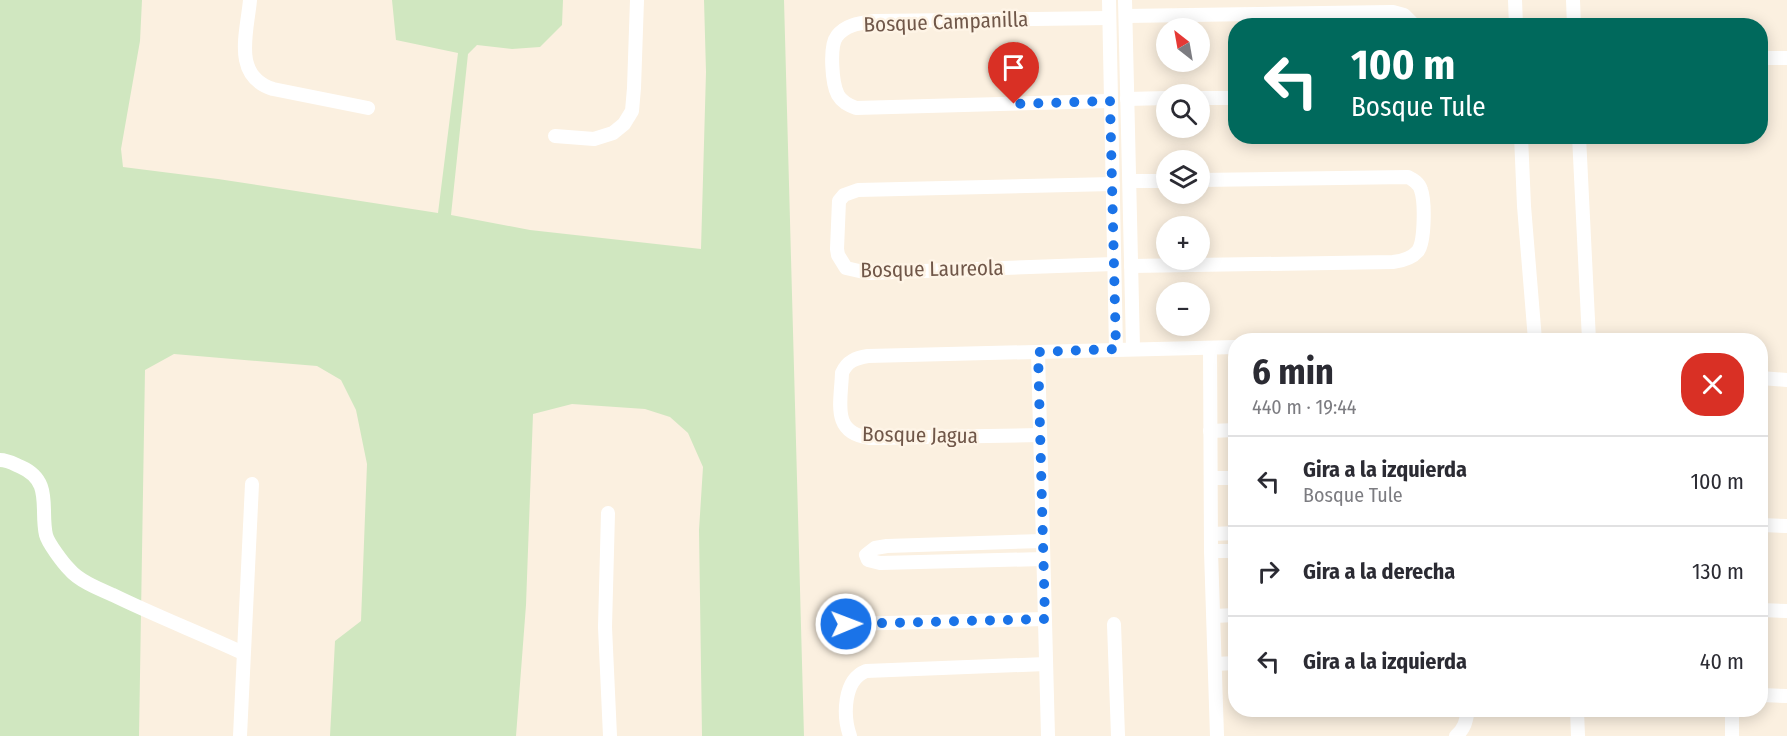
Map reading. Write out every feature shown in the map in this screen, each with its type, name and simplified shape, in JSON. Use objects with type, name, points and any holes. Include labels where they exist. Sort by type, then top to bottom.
[{"type":"street","points":[[250,0],[245,57],[250,73],[260,84],[273,89],[368,108]]},
{"type":"street","points":[[555,136],[594,139],[613,133],[624,124],[632,111],[637,0]]},
{"type":"street","points":[[1108,0],[1116,349]]},
{"type":"street","points":[[1125,0],[1133,348]]},
{"type":"street","points":[[1515,0],[1516,18]]},
{"type":"street","points":[[1574,0],[1574,18]]},
{"type":"street","points":[[1126,16],[1393,12],[1407,18]]},
{"type":"street","name":"Bosque Campanilla","points":[[1109,18],[875,21],[857,23],[848,27],[835,38],[832,45],[834,86],[841,99],[847,105],[856,108],[1110,101]]},
{"type":"street","points":[[1768,58],[1787,58]]},
{"type":"street","points":[[1210,98],[1228,98]]},
{"type":"street","points":[[1127,99],[1156,99]]},
{"type":"street","points":[[1521,144],[1534,333]]},
{"type":"street","points":[[1579,144],[1589,333]]},
{"type":"street","points":[[1131,266],[1393,262],[1411,257],[1418,252],[1422,243],[1421,188],[1408,177],[1210,180]]},
{"type":"street","points":[[1130,181],[1156,181]]},
{"type":"street","name":"Bosque Laureola","points":[[1113,184],[858,190],[844,195],[839,201],[837,249],[846,268],[868,273],[1114,264]]},
{"type":"street","points":[[1217,736],[1211,551],[1210,348],[1228,347]]},
{"type":"street","name":"Bosque Jagua","points":[[1041,435],[870,438],[852,434],[847,429],[841,413],[842,373],[854,359],[868,356],[1133,348],[1210,348]]},
{"type":"street","points":[[1038,352],[1048,736]]},
{"type":"street","points":[[1768,379],[1787,380]]},
{"type":"street","points":[[1210,431],[1228,430]]},
{"type":"street","points":[[0,460],[6,460],[30,471],[41,483],[46,537],[70,571],[153,615],[243,653]]},
{"type":"street","points":[[1210,478],[1228,478]]},
{"type":"street","points":[[240,736],[252,484]]},
{"type":"street","points":[[608,513],[605,627],[610,736]]},
{"type":"street","points":[[1768,525],[1787,526]]},
{"type":"street","points":[[1212,534],[1228,533]]},
{"type":"street","points":[[1043,541],[887,546],[875,548],[866,555],[868,560],[880,563],[1043,559]]},
{"type":"street","points":[[1211,551],[1228,551]]},
{"type":"street","points":[[1768,610],[1787,611]]},
{"type":"street","points":[[1214,616],[1228,615]]},
{"type":"street","points":[[846,624],[1045,619]]},
{"type":"street","points":[[1114,624],[1119,736]]},
{"type":"street","points":[[1215,664],[1228,663]]},
{"type":"street","points":[[850,736],[847,724],[850,683],[866,671],[1046,664]]},
{"type":"street","points":[[1768,695],[1787,696]]},
{"type":"street","points":[[1456,736],[1462,731],[1467,717]]},
{"type":"street","points":[[1577,717],[1578,736]]},
{"type":"street","points":[[1732,717],[1732,736]]},
{"type":"green space","points":[[0,0],[142,0],[140,41],[121,149],[123,167],[218,179],[438,213],[458,53],[396,40],[392,0],[563,0],[562,25],[540,47],[512,49],[477,45],[468,54],[451,215],[530,230],[701,249],[706,72],[704,0],[784,0],[804,736],[702,736],[699,530],[703,467],[688,433],[670,417],[645,409],[572,404],[533,414],[526,605],[516,736],[330,736],[335,641],[361,621],[367,464],[356,410],[341,380],[317,366],[174,354],[145,370],[139,736],[0,736]]},
{"type":"route","points":[[846,624],[1045,619],[1038,352],[1116,349],[1110,101],[1014,104]]}]
